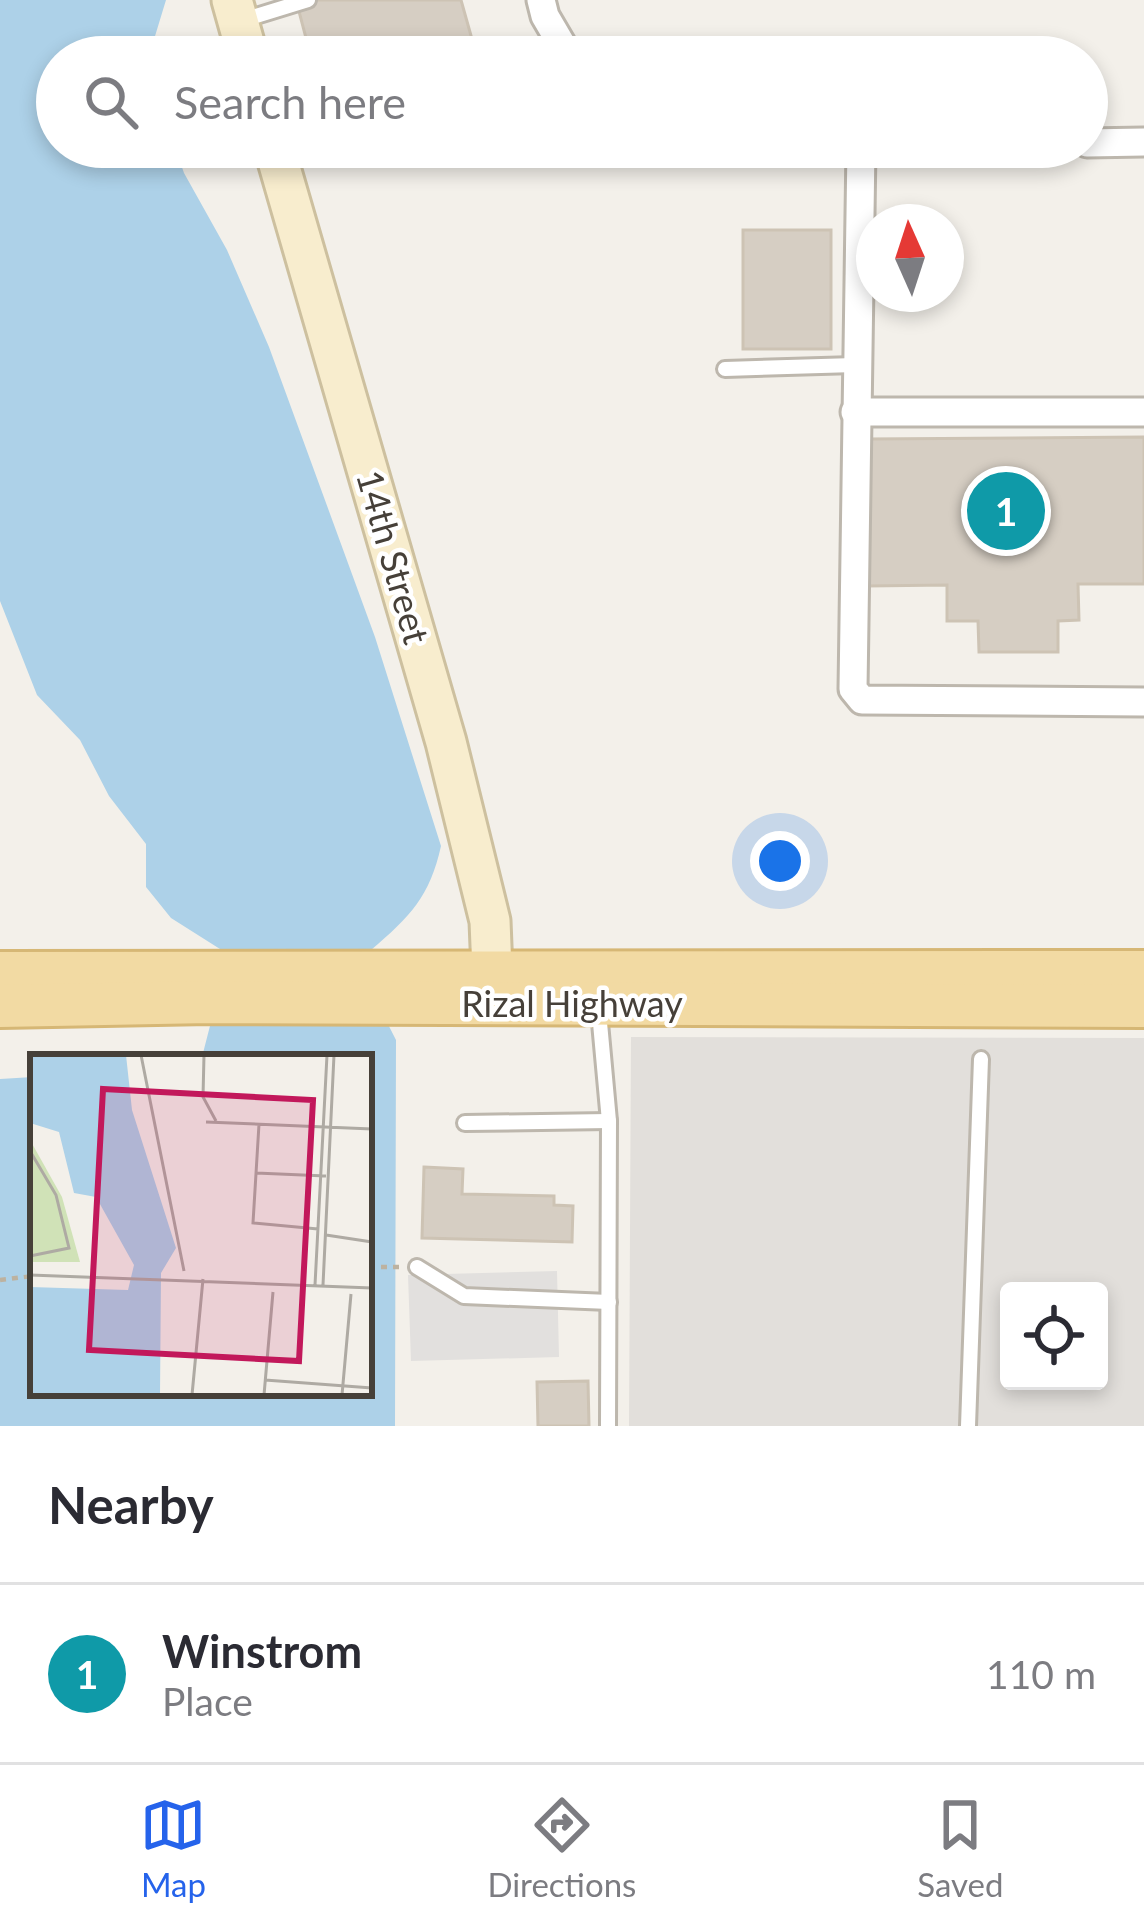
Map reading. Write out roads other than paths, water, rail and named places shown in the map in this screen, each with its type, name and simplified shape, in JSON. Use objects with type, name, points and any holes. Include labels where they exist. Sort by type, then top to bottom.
[{"type":"main road","name":"14th Street","points":[[280,168],[446,742],[490,921],[492,971]]},
{"type":"main road","name":"Rizal Highway","points":[[382,987],[492,971],[1144,972]]},
{"type":"main road","name":"Rizal Highway","points":[[0,973],[209,987],[382,987],[597,1004],[1144,1006]]},
{"type":"main road","name":"Rizal Highway","points":[[0,1006],[209,987]]},
{"type":"street","points":[[541,0],[557,36]]},
{"type":"street","points":[[1108,143],[1144,142]]},
{"type":"street","points":[[860,168],[854,689],[862,700],[1144,702]]},
{"type":"street","points":[[855,412],[1144,412]]},
{"type":"lane","points":[[239,26],[308,0]]},
{"type":"lane","points":[[725,369],[855,365]]},
{"type":"lane","points":[[597,1004],[610,1121],[608,1426]]},
{"type":"lane","points":[[968,1426],[981,1059]]},
{"type":"lane","points":[[465,1123],[610,1121]]},
{"type":"lane","points":[[417,1267],[464,1296],[608,1302]]},
{"type":"water","points":[[0,0],[166,0],[155,36],[36,36],[36,168],[182,168],[227,250],[269,347],[375,637],[441,846],[431,879],[416,904],[371,950],[368,985],[396,1040],[395,1426],[0,1426],[0,1079],[30,1077],[30,1396],[372,1396],[372,1054],[203,1054],[220,987],[220,949],[171,918],[146,887],[146,844],[109,796],[80,740],[37,695],[0,601]]},
{"type":"place","name":"Winstrom","points":[[1006,511]]}]
